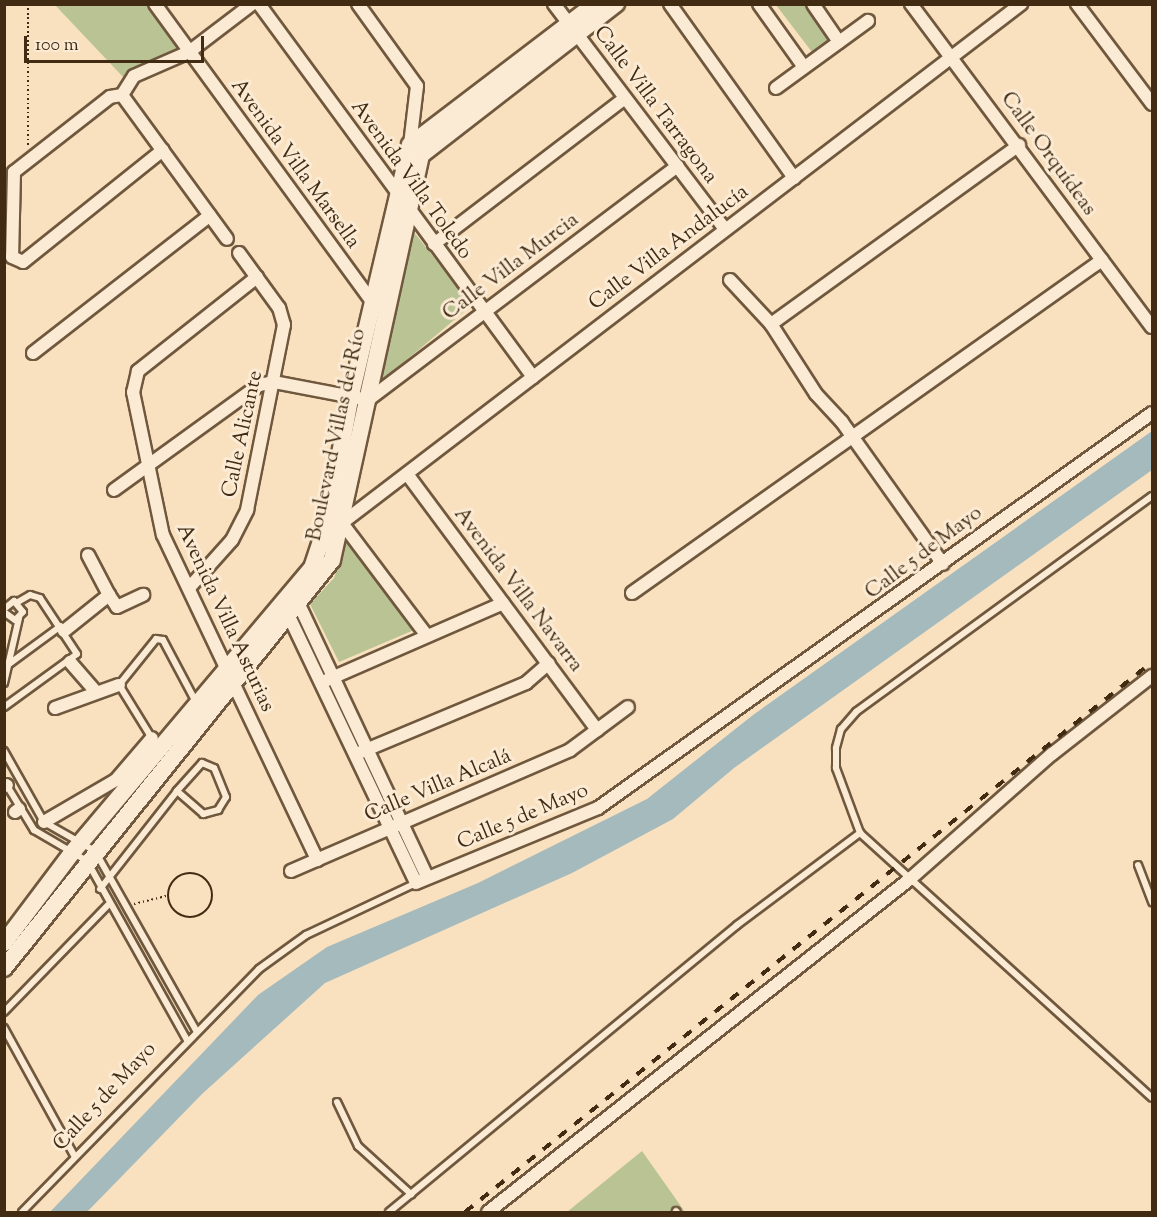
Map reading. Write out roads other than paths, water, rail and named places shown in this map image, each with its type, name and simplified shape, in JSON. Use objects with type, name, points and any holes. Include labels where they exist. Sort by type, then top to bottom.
[{"type":"street","name":"Avenida Villa Marsella","points":[[154,4],[380,307]]},
{"type":"street","points":[[162,150],[23,262],[12,257],[11,179],[34,153],[110,97],[122,95],[134,76],[189,52],[252,4]]},
{"type":"street","name":"Avenida Villa Toledo","points":[[259,4],[533,377]]},
{"type":"street","points":[[358,4],[420,93],[410,145]]},
{"type":"street","name":"Calle Villa Tarragona","points":[[554,4],[725,230]]},
{"type":"street","name":"Boulevard Villas del Río","points":[[4,943],[202,709],[226,667],[291,604],[332,560],[350,399],[409,211],[421,155],[573,30],[595,4]]},
{"type":"street","name":"Boulevard Villas del Río","points":[[335,521],[368,400],[380,307],[410,145],[573,30],[616,4]]},
{"type":"street","points":[[670,4],[794,178]]},
{"type":"street","points":[[759,4],[804,67]]},
{"type":"street","points":[[813,4],[839,42]]},
{"type":"street","name":"Calle Orquídeas","points":[[911,4],[1152,327]]},
{"type":"street","name":"Calle Villa Andalucía","points":[[335,521],[407,474],[1021,4]]},
{"type":"street","points":[[1077,4],[1152,104]]},
{"type":"street","points":[[776,88],[868,21]]},
{"type":"street","points":[[122,95],[227,239]]},
{"type":"street","points":[[434,244],[625,98]]},
{"type":"street","points":[[771,324],[1018,145]]},
{"type":"street","name":"Calle Villa Murcia","points":[[368,400],[677,166]]},
{"type":"street","points":[[33,353],[210,215]]},
{"type":"street","name":"Calle Alicante","points":[[189,588],[241,527],[274,382],[284,318],[239,253]]},
{"type":"street","points":[[632,593],[1102,260]]},
{"type":"street","name":"Avenida Villa Asturias","points":[[257,277],[138,371],[133,382],[145,467],[157,518],[317,860]]},
{"type":"street","points":[[730,280],[771,324],[816,394],[852,436],[943,564]]},
{"type":"street","points":[[114,490],[247,390],[274,382],[350,399],[368,400]]},
{"type":"street","name":"Calle 5 de Mayo","points":[[416,884],[428,877],[598,808],[1152,413]]},
{"type":"street","name":"Avenida Villa Navarra","points":[[407,474],[597,730]]},
{"type":"street","points":[[335,521],[427,636]]},
{"type":"street","points":[[88,555],[119,611],[143,595]]},
{"type":"street","points":[[63,629],[110,595]]},
{"type":"street","points":[[321,683],[503,603]]},
{"type":"street","points":[[291,604],[334,677],[428,877]]},
{"type":"street","points":[[291,604],[321,683],[416,884]]},
{"type":"street","name":"Boulevard Villas del Río","points":[[4,968],[155,743],[202,709],[234,682],[291,604]]},
{"type":"street","points":[[70,662],[96,692]]},
{"type":"street","points":[[355,755],[526,683],[549,663]]},
{"type":"street","points":[[488,1212],[910,879],[1052,754],[1152,676]]},
{"type":"street","points":[[55,708],[119,685]]},
{"type":"street","name":"Calle Villa Alcalá","points":[[291,871],[570,750],[628,707]]},
{"type":"street","points":[[39,826],[116,780],[155,743]]},
{"type":"lane","points":[[1152,496],[863,707],[841,729],[836,768],[860,833],[1152,1098]]},
{"type":"lane","points":[[4,707],[70,662],[77,654],[63,629],[36,595],[18,602],[5,614]]},
{"type":"lane","points":[[4,683],[19,618],[23,612],[18,602]]},
{"type":"lane","points":[[5,614],[19,618]]},
{"type":"lane","points":[[8,665],[63,629]]},
{"type":"lane","points":[[155,743],[119,685],[160,638],[202,709]]},
{"type":"lane","points":[[4,751],[32,802],[39,826],[83,852],[108,904],[187,1040]]},
{"type":"lane","points":[[100,889],[110,878],[177,791],[197,766],[208,764],[226,797],[218,810],[203,814],[177,791]]},
{"type":"lane","points":[[6,784],[17,810],[83,852],[110,878],[196,1030]]},
{"type":"lane","points":[[17,810],[32,802]]},
{"type":"lane","points":[[389,1212],[737,925],[860,833]]},
{"type":"lane","points":[[1138,865],[1152,902]]},
{"type":"lane","name":"Calle 5 de Mayo","points":[[22,1212],[196,1030],[289,945],[416,884]]},
{"type":"lane","points":[[4,1012],[108,904]]},
{"type":"lane","points":[[4,1028],[75,1157]]},
{"type":"lane","points":[[337,1102],[358,1146],[411,1194]]},
{"type":"railway","points":[[465,1212],[1152,662]]}]
